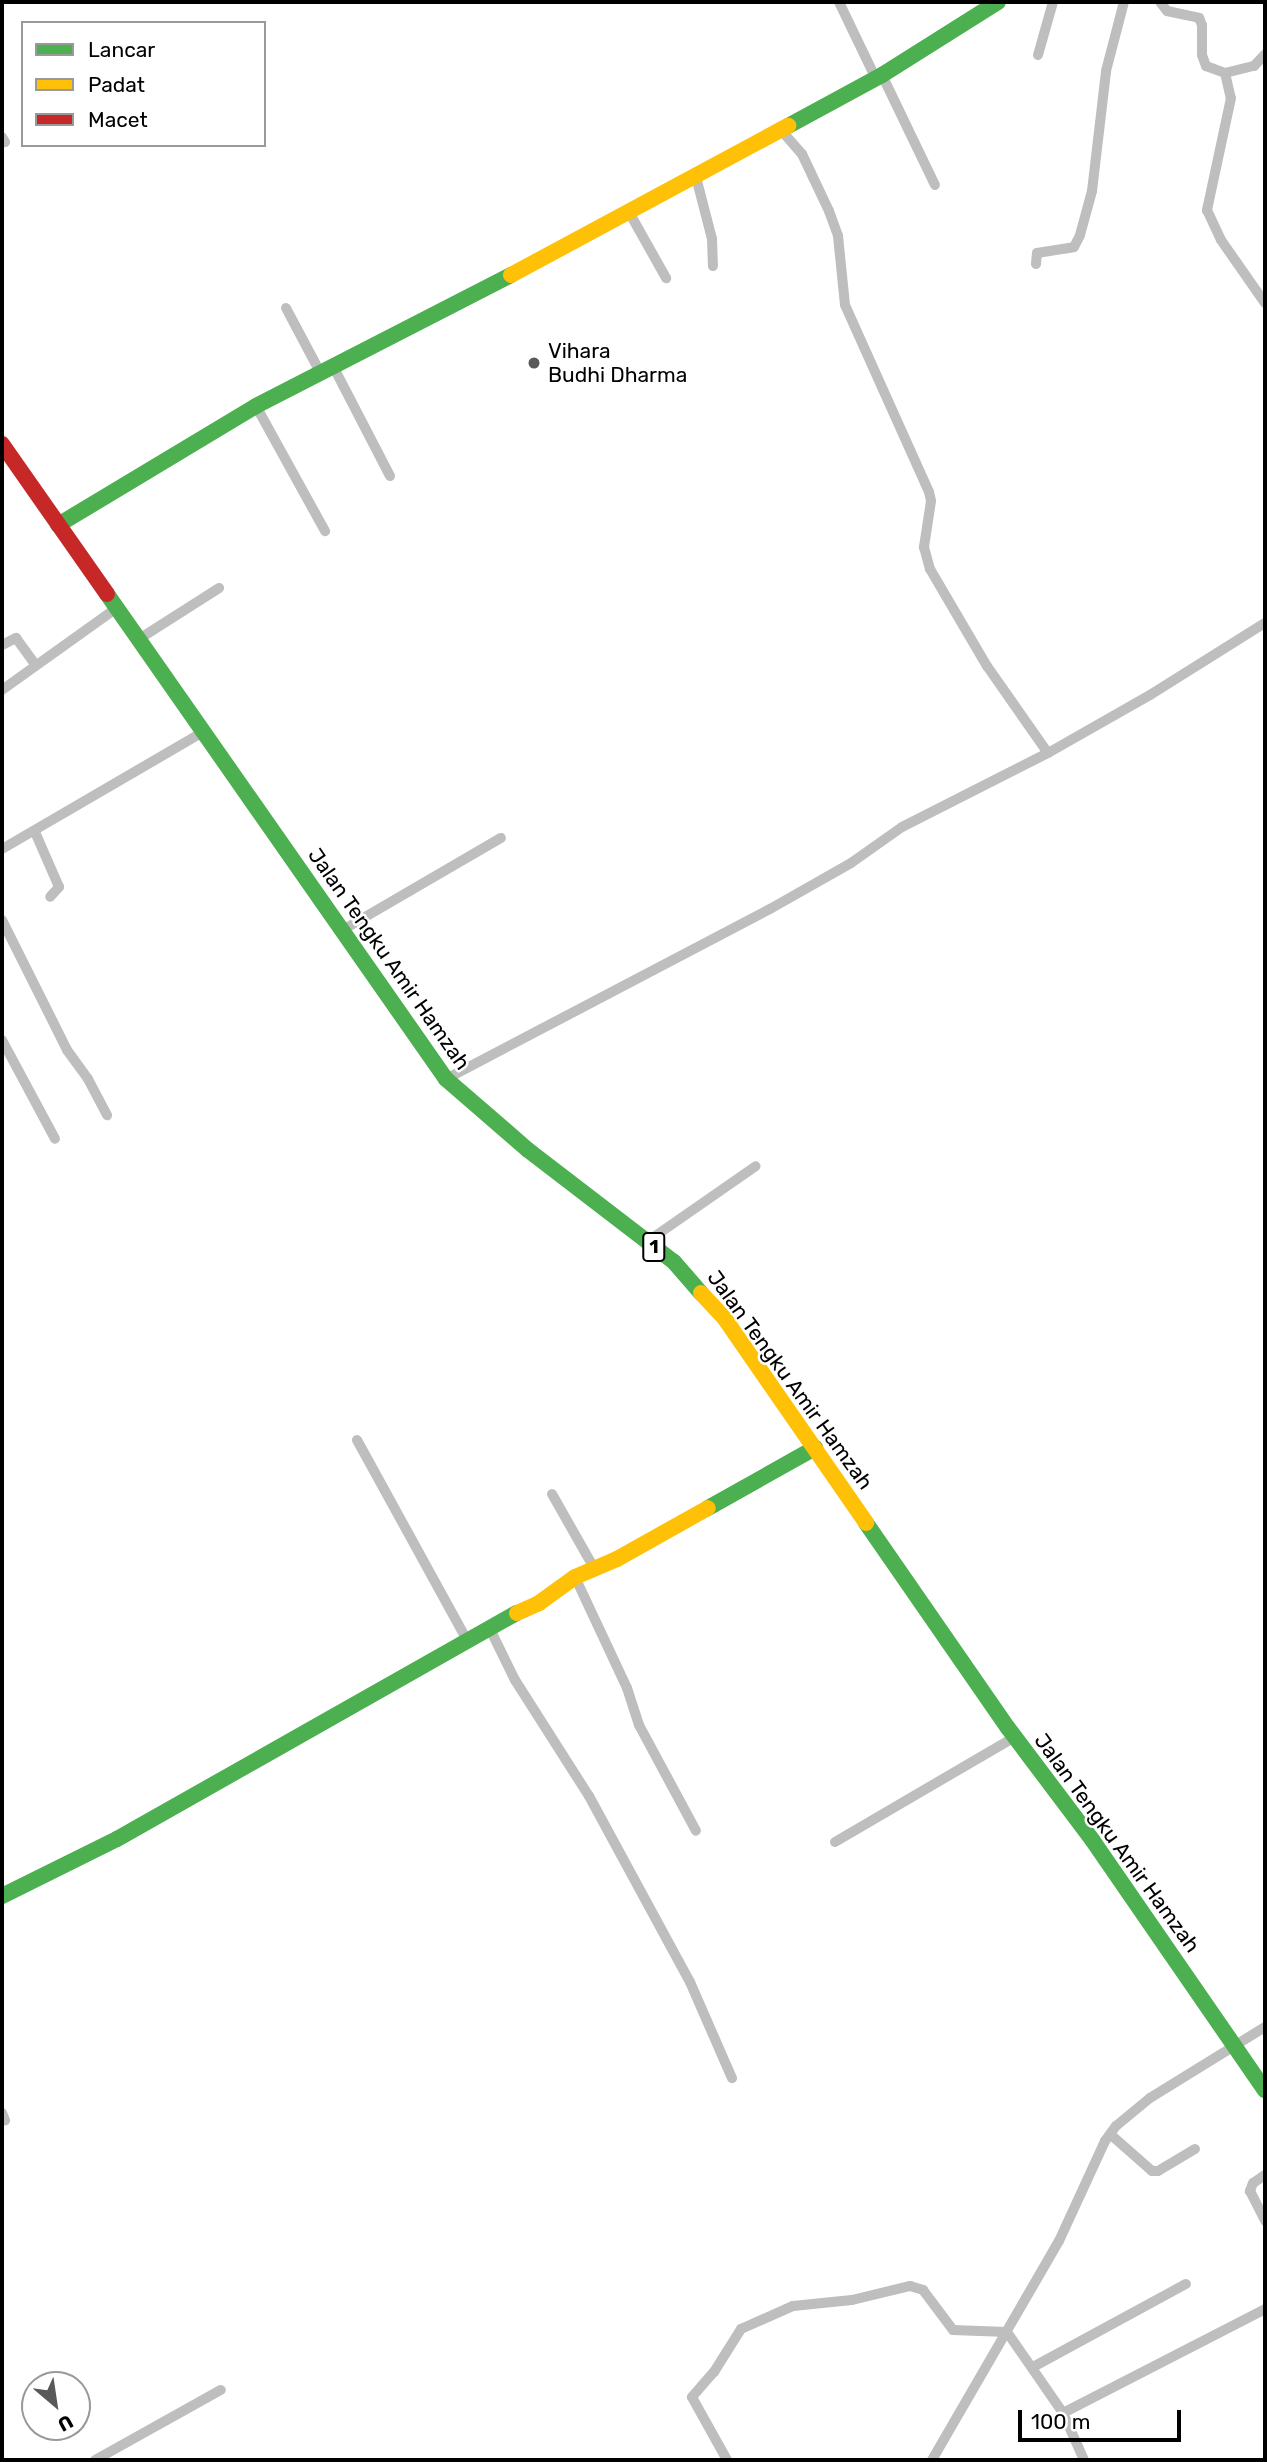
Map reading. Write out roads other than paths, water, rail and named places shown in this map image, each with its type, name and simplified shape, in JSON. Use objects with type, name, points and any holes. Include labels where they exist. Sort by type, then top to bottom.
[{"type":"main road","points":[[58,525],[257,406],[696,177],[879,77],[993,3]]},
{"type":"main road","name":"Jalan Tengku Amir Hamzah","points":[[2,444],[115,610],[139,639],[446,1079],[528,1150],[685,1272],[718,1310],[1015,1737],[1093,1841],[1265,2090]]},
{"type":"main road","points":[[2,1896],[117,1839],[332,1715],[539,1602],[575,1577],[617,1559],[815,1448]]},
{"type":"street","points":[[839,2],[935,185]]},
{"type":"street","points":[[1038,55],[1053,2]]},
{"type":"street","points":[[1036,264],[1037,253],[1074,247],[1080,234],[1092,191],[1106,71],[1124,2]]},
{"type":"street","points":[[1160,2],[1167,11],[1199,18],[1203,62],[1206,66],[1225,74],[1254,66],[1265,54]]},
{"type":"street","points":[[1225,74],[1231,98],[1207,210],[1221,240],[1265,303]]},
{"type":"street","points":[[781,130],[802,154],[828,211],[838,236],[845,305],[929,492],[931,501],[924,547],[928,563],[987,666],[1048,753]]},
{"type":"street","points":[[696,177],[712,239],[713,266]]},
{"type":"street","points":[[629,212],[666,278]]},
{"type":"street","points":[[286,308],[327,369],[390,476]]},
{"type":"street","points":[[257,406],[326,531]]},
{"type":"street","points":[[139,639],[219,588]]},
{"type":"street","points":[[2,690],[115,610]]},
{"type":"street","points":[[446,1079],[770,909],[851,863],[902,827],[1048,753],[1150,695],[1265,623]]},
{"type":"street","points":[[2,645],[16,638],[36,666]]},
{"type":"street","points":[[2,849],[203,732]]},
{"type":"street","points":[[35,832],[59,887],[50,897]]},
{"type":"street","points":[[341,931],[501,838]]},
{"type":"street","points":[[2,920],[67,1050],[88,1079],[107,1115]]},
{"type":"street","points":[[2,1040],[55,1139]]},
{"type":"street","points":[[648,1241],[756,1166]]},
{"type":"street","points":[[357,1440],[468,1642]]},
{"type":"street","points":[[552,1494],[594,1568]]},
{"type":"street","points":[[575,1577],[627,1688],[639,1725],[696,1831]]},
{"type":"street","points":[[489,1627],[515,1680],[589,1796],[690,1982],[732,2078]]},
{"type":"street","points":[[835,1842],[1015,1737]]},
{"type":"street","points":[[932,2460],[1059,2241],[1107,2137],[1135,2108],[1265,2026]]},
{"type":"street","points":[[1107,2137],[1152,2171],[1158,2171],[1195,2149]]},
{"type":"street","points":[[1265,2175],[1253,2183],[1250,2191],[1265,2221]]},
{"type":"street","points":[[1033,2367],[1186,2284]]},
{"type":"street","points":[[727,2460],[692,2397],[714,2372],[735,2334],[759,2318],[806,2303],[852,2300],[910,2286],[923,2290],[953,2330],[1007,2332]]},
{"type":"street","points":[[1063,2413],[1265,2309]]},
{"type":"street","points":[[1007,2332],[1063,2413],[1084,2460]]},
{"type":"street","points":[[95,2460],[221,2390]]},
{"type":"place","name":"Vihara Budhi Dharma","points":[[534,363]]}]
